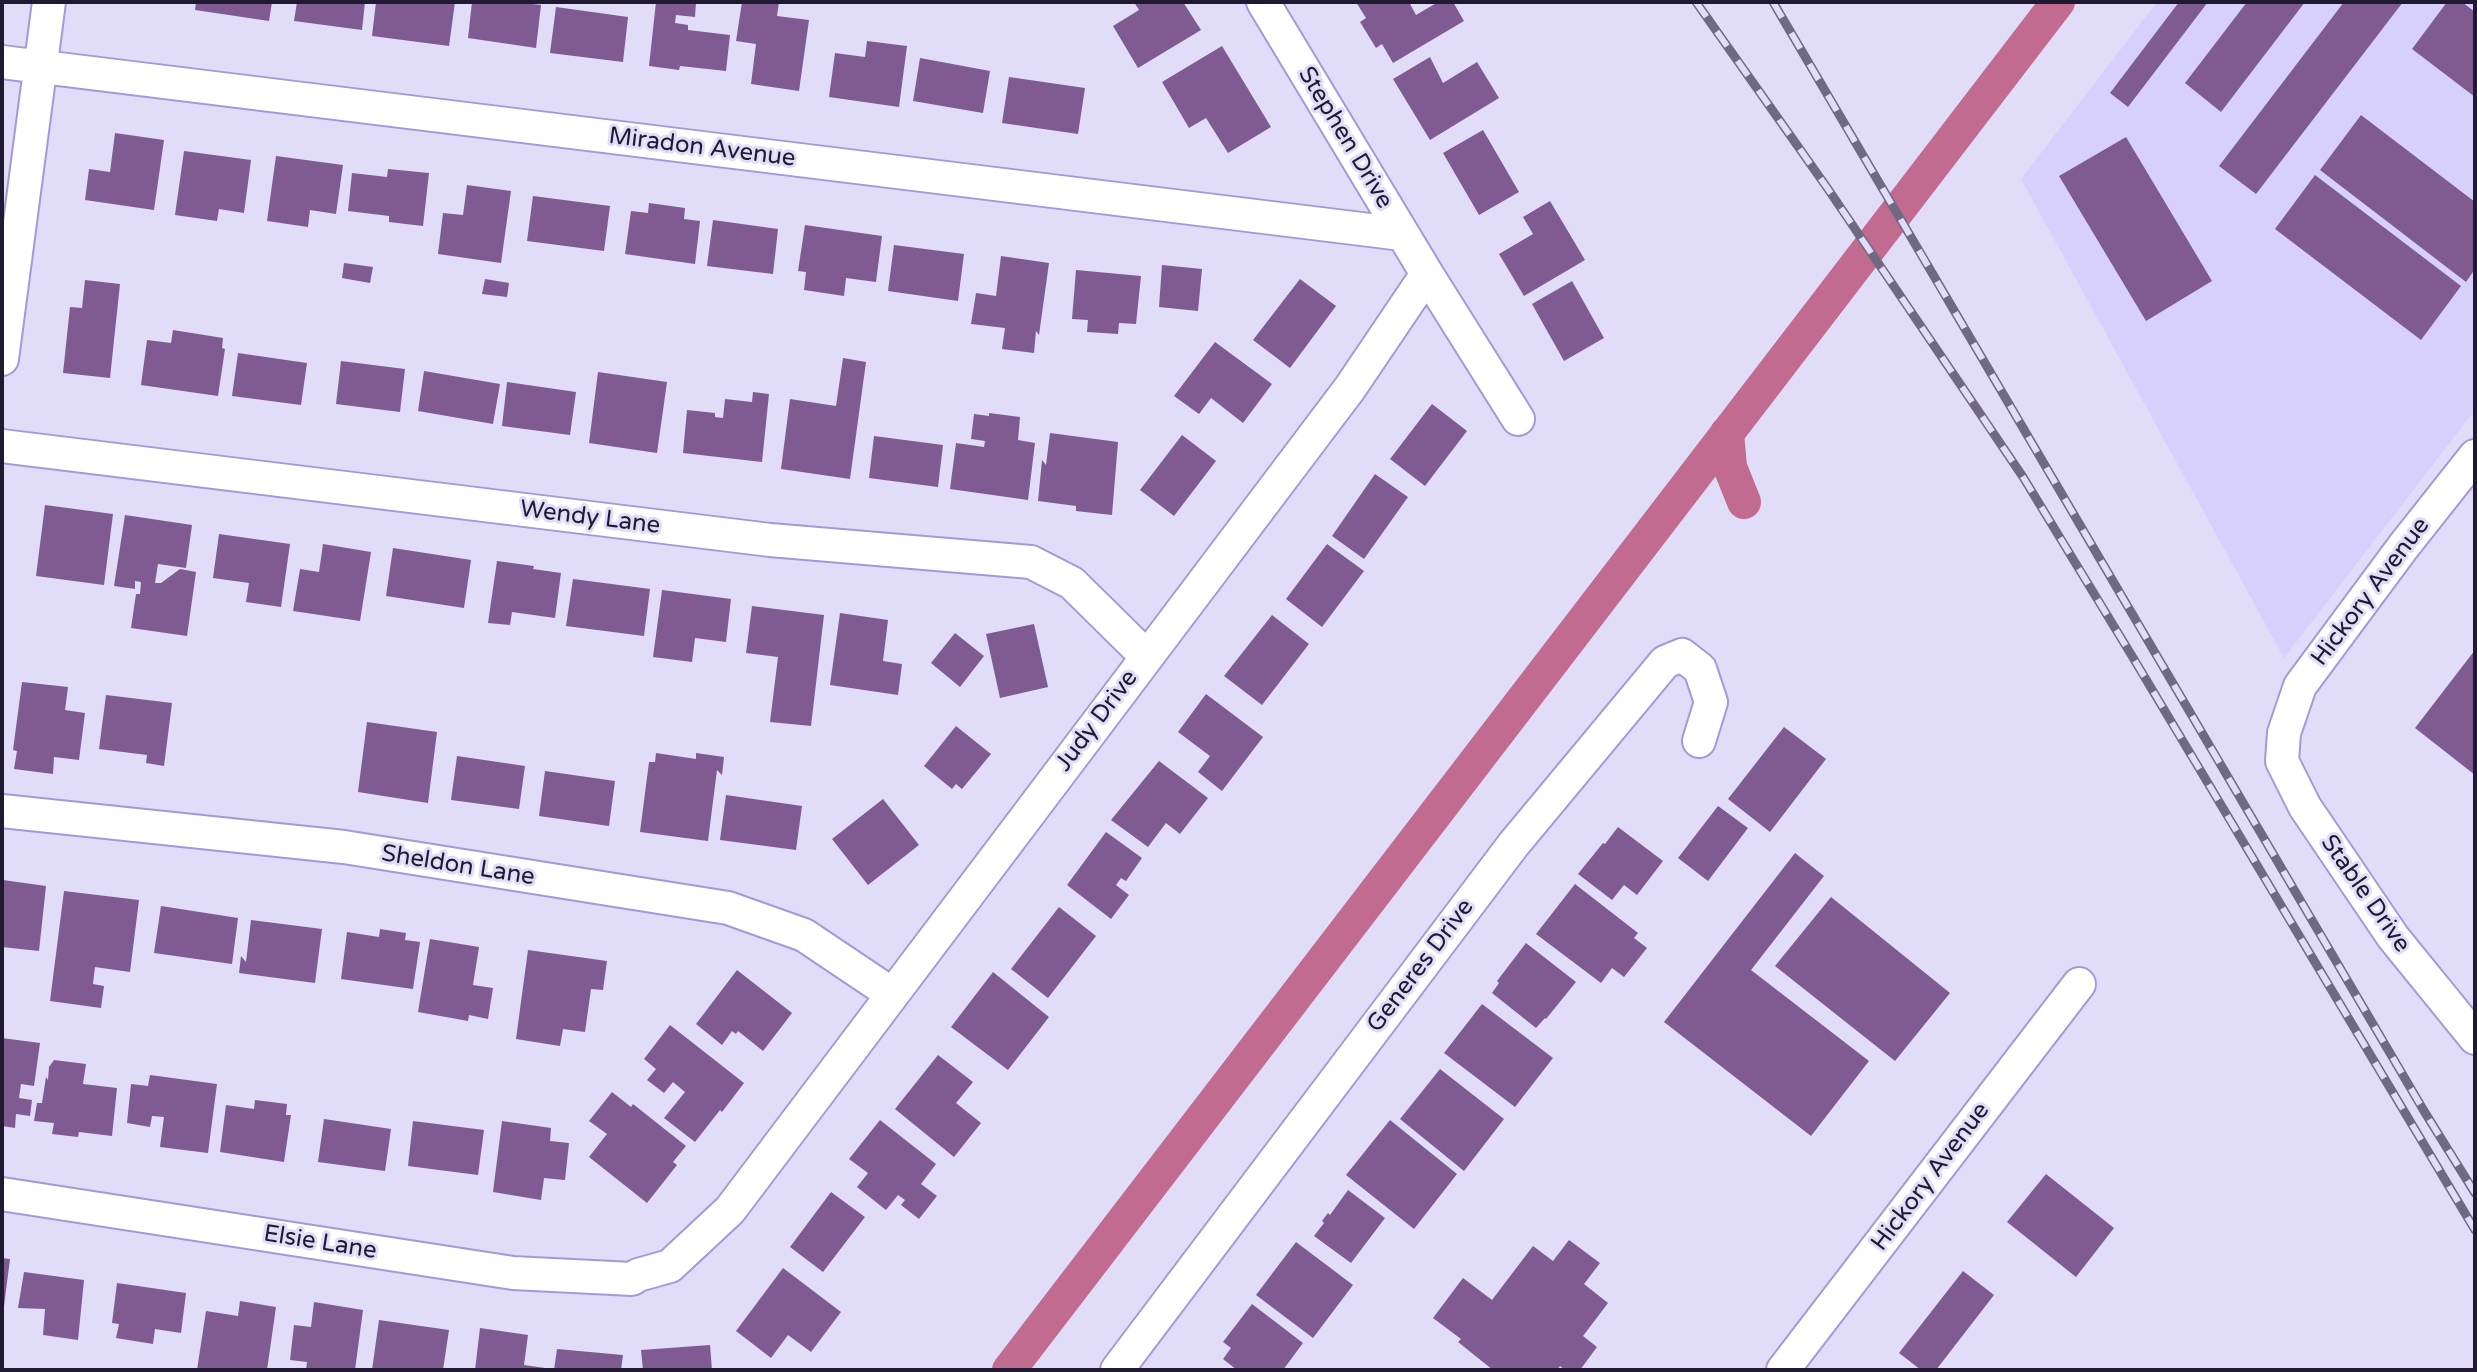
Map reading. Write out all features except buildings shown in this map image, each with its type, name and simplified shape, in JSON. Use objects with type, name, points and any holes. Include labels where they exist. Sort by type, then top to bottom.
[{"type":"street","points":[[2,359],[49,2]]},
{"type":"street","name":"Stephen Drive","points":[[1263,2],[1427,274]]},
{"type":"street","name":"Miradon Avenue","points":[[2,62],[1402,234]]},
{"type":"street","points":[[1427,274],[1518,419]]},
{"type":"street","name":"Judy Drive","points":[[638,1275],[670,1266],[730,1210],[1350,388],[1427,274]]},
{"type":"street","name":"Wendy Lane","points":[[2,446],[770,540],[1031,562],[1072,583],[1146,656]]},
{"type":"street","name":"Hickory Avenue","points":[[2285,737],[2300,686],[2475,456]]},
{"type":"street","name":"Generes Drive","points":[[1117,1370],[1513,845],[1665,662],[1682,655],[1700,669],[1711,702],[1699,741]]},
{"type":"street","name":"Stable Drive","points":[[2285,737],[2282,761],[2305,807],[2393,937],[2475,1038]]},
{"type":"street","name":"Sheldon Lane","points":[[2,811],[344,847],[728,908],[804,935],[892,994]]},
{"type":"street","name":"Hickory Avenue","points":[[1783,1370],[2079,984]]},
{"type":"street","name":"Elsie Lane","points":[[2,1194],[513,1273],[632,1279],[638,1275]]},
{"type":"shaded area","points":[[2157,2],[2475,2],[2475,410],[2284,658],[2021,179]]},
{"type":"waterway","points":[[1009,1370],[2058,2]]},
{"type":"waterway","points":[[1727,433],[1730,467],[1744,502]]},
{"type":"railway","points":[[1696,2],[1828,189],[2023,477],[2475,1230]]},
{"type":"railway","points":[[1773,2],[2475,1193]]}]
